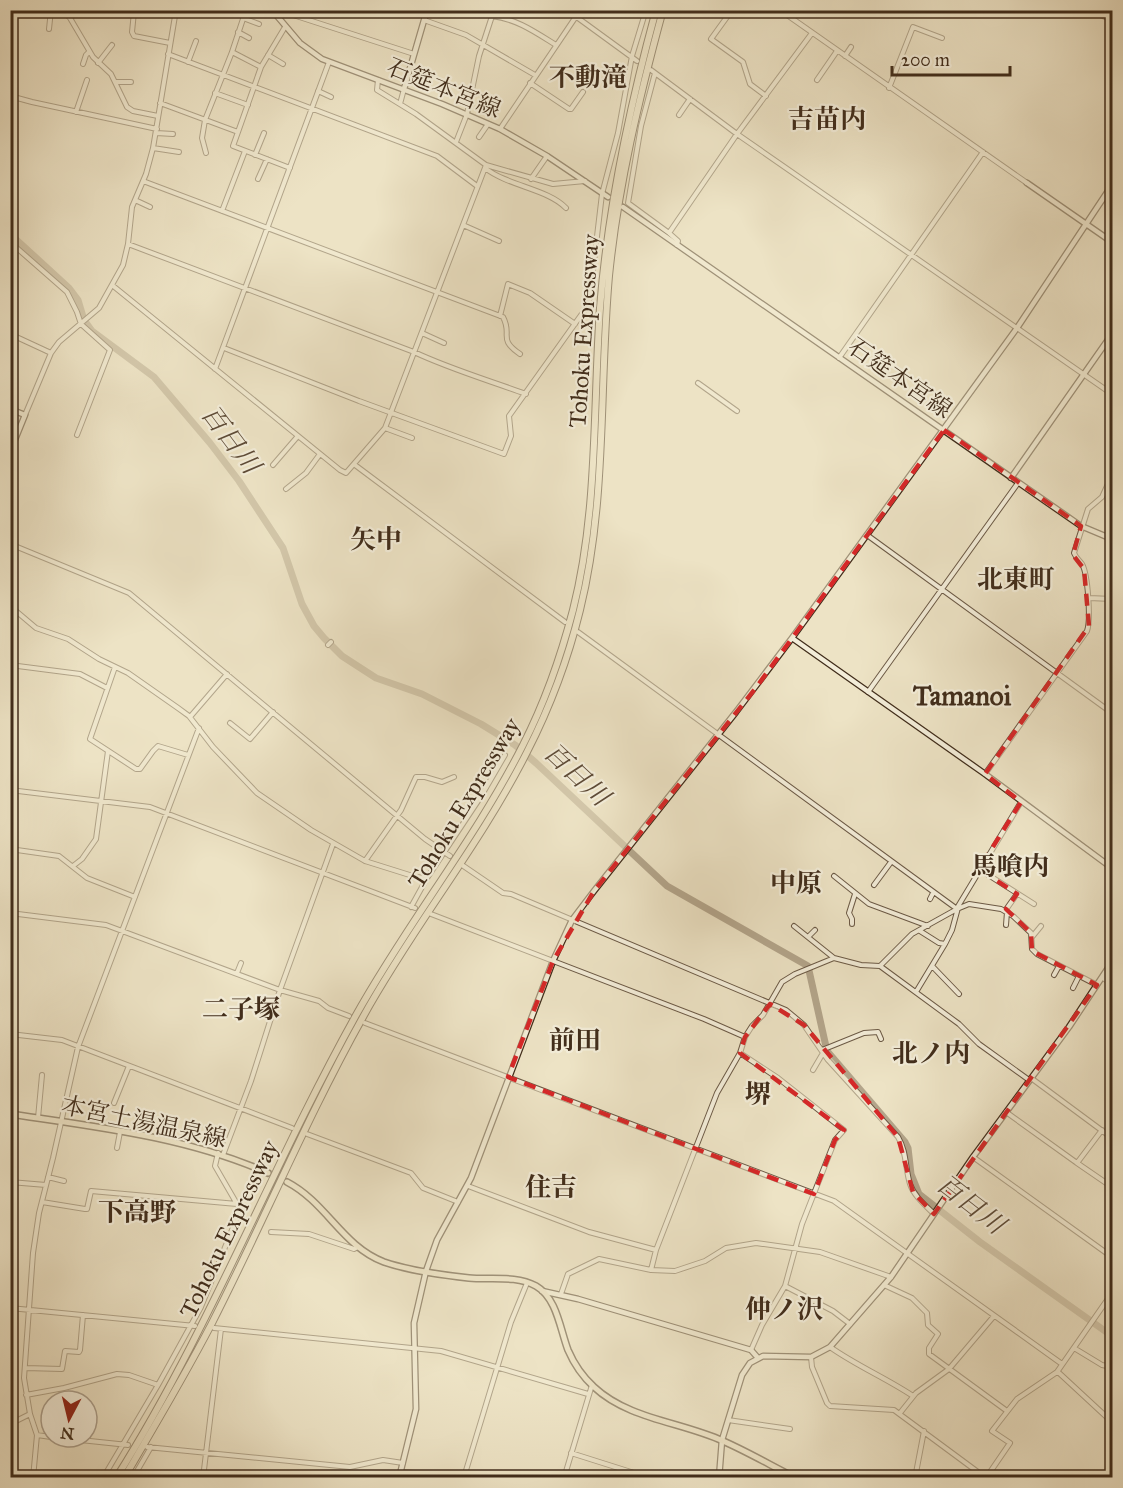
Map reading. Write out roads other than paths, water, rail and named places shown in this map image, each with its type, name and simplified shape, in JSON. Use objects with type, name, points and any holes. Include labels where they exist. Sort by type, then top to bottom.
[{"type":"highway","name":"Tohoku Expressway","points":[[525,749],[558,660],[574,608],[581,572],[592,479],[600,313],[606,245],[625,130],[656,10]]},
{"type":"highway","name":"Tohoku Expressway","points":[[124,1478],[160,1418],[211,1324],[314,1109],[364,1015],[400,954],[479,833],[548,705],[565,662],[588,572],[596,514],[606,314],[616,222],[632,132],[663,10]]},
{"type":"highway","name":"Tohoku Expressway","points":[[116,1478],[199,1333],[319,1085],[357,1012],[399,942],[518,762]]},
{"type":"main road","name":"本宮土湯温泉線","points":[[10,1114],[120,1131],[220,1154],[268,1173]]},
{"type":"main road","points":[[286,1182],[308,1195],[358,1247],[383,1261],[469,1278],[527,1282],[542,1291],[550,1300],[573,1361],[602,1394],[625,1407],[722,1440],[796,1478]]},
{"type":"street","points":[[49,29],[51,10]]},
{"type":"street","points":[[62,10],[70,18],[89,52],[111,74],[127,107],[133,111],[158,116]]},
{"type":"street","points":[[70,18],[80,10]]},
{"type":"street","points":[[10,452],[51,352],[103,303],[123,265],[128,244],[130,216],[153,148],[176,10]]},
{"type":"street","points":[[234,10],[245,14],[259,24]]},
{"type":"street","name":"石筵本宮線","points":[[272,10],[300,43],[330,62],[488,123],[547,156],[608,197]]},
{"type":"street","points":[[400,104],[427,10]]},
{"type":"street","points":[[567,10],[637,61]]},
{"type":"street","points":[[500,129],[576,17],[578,10]]},
{"type":"street","points":[[224,348],[504,454],[511,436],[510,416],[587,309],[591,300],[602,194],[618,133],[632,56],[646,10]]},
{"type":"street","points":[[732,10],[711,39],[743,62],[750,84],[766,96]]},
{"type":"street","points":[[780,10],[1113,243]]},
{"type":"street","points":[[1089,10],[1113,20]]},
{"type":"street","points":[[134,12],[132,32],[134,36],[170,43]]},
{"type":"street","points":[[290,168],[233,146],[261,66],[284,25],[288,12],[414,54]]},
{"type":"street","points":[[456,142],[467,114],[479,56],[493,13],[521,24],[556,45]]},
{"type":"street","points":[[206,153],[202,138],[206,120],[245,14]]},
{"type":"street","points":[[424,20],[466,35],[535,75]]},
{"type":"street","points":[[889,87],[913,27],[942,38]]},
{"type":"street","points":[[238,32],[249,38]]},
{"type":"street","points":[[669,233],[737,134],[812,33]]},
{"type":"street","points":[[188,62],[196,41]]},
{"type":"street","points":[[98,63],[112,45]]},
{"type":"street","points":[[845,56],[851,47]]},
{"type":"street","points":[[817,80],[837,51]]},
{"type":"street","points":[[83,64],[89,52]]},
{"type":"street","points":[[232,52],[261,66]]},
{"type":"street","points":[[168,54],[437,156],[477,186]]},
{"type":"street","points":[[268,55],[284,64]]},
{"type":"street","points":[[215,369],[330,62]]},
{"type":"street","points":[[651,70],[705,113],[1113,394]]},
{"type":"street","points":[[655,73],[641,126],[628,203],[669,233],[678,241],[677,245]]},
{"type":"street","points":[[76,111],[87,80]]},
{"type":"street","points":[[378,80],[377,90],[456,142],[498,177],[552,198],[566,208]]},
{"type":"street","points":[[115,82],[131,82]]},
{"type":"street","points":[[530,83],[569,109],[583,92]]},
{"type":"street","points":[[318,91],[331,97]]},
{"type":"street","points":[[215,93],[248,105]]},
{"type":"street","points":[[10,96],[173,134]]},
{"type":"street","points":[[679,115],[690,99]]},
{"type":"street","points":[[160,103],[238,132]]},
{"type":"street","points":[[479,136],[488,123]]},
{"type":"street","points":[[255,155],[264,133]]},
{"type":"street","points":[[153,148],[179,152]]},
{"type":"street","points":[[222,211],[244,151]]},
{"type":"street","points":[[839,358],[983,152]]},
{"type":"street","points":[[531,179],[547,156]]},
{"type":"street","points":[[258,179],[267,159]]},
{"type":"street","points":[[112,285],[346,473],[385,428],[485,167]]},
{"type":"street","points":[[485,167],[553,184],[585,181]]},
{"type":"street","points":[[143,181],[500,316],[505,319],[506,340],[509,346],[520,354]]},
{"type":"street","points":[[483,1478],[400,1475],[416,1408],[414,1323],[426,1271],[437,1240],[468,1185],[553,961],[572,920],[792,638],[1017,328],[1113,185]]},
{"type":"street","points":[[135,200],[150,207]]},
{"type":"street","name":"石筵本宮線","points":[[622,207],[1081,526],[1113,539]]},
{"type":"street","points":[[463,225],[499,241]]},
{"type":"street","points":[[10,242],[67,292],[81,323],[110,350],[77,435]]},
{"type":"street","points":[[128,244],[414,352],[452,369],[526,394]]},
{"type":"street","points":[[500,316],[508,284],[530,293],[575,324]]},
{"type":"street","points":[[422,333],[444,343]]},
{"type":"street","points":[[10,334],[51,352]]},
{"type":"street","points":[[1011,478],[1113,334]]},
{"type":"street","points":[[698,383],[737,411]]},
{"type":"street","points":[[10,409],[25,415]]},
{"type":"street","points":[[385,428],[412,438]]},
{"type":"street","points":[[273,465],[298,436]]},
{"type":"street","points":[[286,489],[306,473],[320,454]]},
{"type":"street","points":[[354,465],[565,622]]},
{"type":"street","points":[[985,774],[1087,631],[1089,598],[1083,565],[1074,553],[1088,509],[1102,497],[1113,475]]},
{"type":"street","points":[[868,692],[1018,483]]},
{"type":"street","points":[[867,535],[1113,713]]},
{"type":"street","points":[[10,544],[129,593],[398,816],[450,856]]},
{"type":"street","points":[[1089,598],[1113,599]]},
{"type":"street","points":[[10,606],[36,627],[68,639],[144,683],[190,717],[213,747],[257,794],[333,844],[365,861],[416,877],[427,878]]},
{"type":"street","points":[[10,648],[15,610]]},
{"type":"street","points":[[578,632],[957,909]]},
{"type":"street","points":[[792,638],[985,774],[1113,868]]},
{"type":"street","points":[[10,665],[80,674],[107,688]]},
{"type":"street","points":[[115,667],[90,736],[91,739],[138,770],[158,746],[188,755]]},
{"type":"street","points":[[190,717],[227,674]]},
{"type":"street","points":[[230,723],[250,739],[273,712]]},
{"type":"street","points":[[33,1478],[37,1436],[26,1395],[25,1368],[36,1224],[78,1047],[199,728]]},
{"type":"street","points":[[73,866],[82,859],[96,839],[109,750]]},
{"type":"street","points":[[10,790],[143,806],[413,907],[427,878],[480,798],[505,755]]},
{"type":"street","points":[[365,861],[398,816],[416,777],[442,782],[454,777]]},
{"type":"street","points":[[916,992],[945,944],[952,930],[957,909],[979,869],[1021,802]]},
{"type":"street","points":[[103,1478],[126,1445],[158,1385],[194,1326],[240,1210],[215,1166],[250,1081],[333,844]]},
{"type":"street","points":[[10,849],[59,856],[87,878],[135,897]]},
{"type":"street","points":[[874,885],[891,862]]},
{"type":"street","points":[[462,865],[503,893],[786,1010],[825,1050],[898,1137],[905,1152],[913,1192],[935,1213]]},
{"type":"street","points":[[979,869],[1034,904]]},
{"type":"street","points":[[834,876],[869,904],[929,926]]},
{"type":"street","points":[[930,899],[933,893]]},
{"type":"street","points":[[852,924],[849,913],[855,894]]},
{"type":"street","points":[[1006,925],[1006,911],[1017,894]]},
{"type":"street","points":[[880,966],[906,939],[964,905],[974,905],[1006,911],[1031,933],[1033,951],[1097,985]]},
{"type":"street","points":[[10,913],[102,924],[122,930],[280,990],[319,1001],[328,1008],[348,1016]]},
{"type":"street","points":[[431,914],[704,1019],[745,1037]]},
{"type":"street","points":[[794,926],[834,958],[861,965],[880,966],[959,1024],[979,1044],[1113,1138]]},
{"type":"street","points":[[1032,938],[1041,926]]},
{"type":"street","points":[[807,937],[815,930]]},
{"type":"street","points":[[920,931],[939,943],[945,944]]},
{"type":"street","points":[[651,1270],[656,1250],[717,1092],[740,1053],[745,1037],[788,977],[834,958]]},
{"type":"street","points":[[719,1478],[722,1440],[742,1375],[750,1363],[758,1358],[769,1356],[811,1357],[830,1347],[891,1277],[973,1157],[1113,962]]},
{"type":"street","points":[[237,974],[241,963]]},
{"type":"street","points":[[1054,975],[1059,966]]},
{"type":"street","points":[[933,967],[959,994]]},
{"type":"street","points":[[1073,988],[1079,976]]},
{"type":"street","points":[[1103,978],[1113,984]]},
{"type":"street","points":[[365,1023],[841,1205],[1062,1364]]},
{"type":"street","points":[[813,1070],[825,1050],[868,1032],[878,1032],[881,1039]]},
{"type":"street","points":[[10,1034],[62,1040],[292,1128]]},
{"type":"street","points":[[740,1053],[778,1078],[844,1130],[835,1140],[814,1194],[785,1286],[762,1324],[752,1350]]},
{"type":"street","points":[[114,1103],[129,1066]]},
{"type":"street","points":[[38,1118],[42,1076]]},
{"type":"street","points":[[1006,1112],[1113,1187]]},
{"type":"street","points":[[1077,1162],[1102,1130]]},
{"type":"street","points":[[117,1148],[120,1131]]},
{"type":"street","points":[[307,1134],[411,1173],[423,1188],[458,1202]]},
{"type":"street","points":[[973,1157],[1113,1257]]},
{"type":"street","points":[[48,1177],[64,1181]]},
{"type":"street","points":[[10,1182],[46,1185]]},
{"type":"street","points":[[468,1185],[589,1232],[656,1250]]},
{"type":"street","points":[[42,1202],[87,1209],[91,1191],[237,1204]]},
{"type":"street","points":[[271,1232],[309,1234],[354,1249],[358,1247]]},
{"type":"street","points":[[561,1294],[568,1274],[593,1260],[605,1259],[651,1270],[675,1271],[705,1261],[726,1248],[756,1243],[820,1252],[891,1277]]},
{"type":"street","points":[[464,1477],[511,1322],[527,1282]]},
{"type":"street","points":[[884,1285],[910,1297],[926,1312],[928,1325],[938,1334],[929,1348],[929,1354],[1007,1411]]},
{"type":"street","points":[[785,1286],[833,1311],[850,1324]]},
{"type":"street","points":[[542,1291],[561,1294],[752,1350],[758,1358]]},
{"type":"street","points":[[811,1357],[812,1366],[827,1404],[894,1410],[986,1478],[1010,1443],[992,1431],[1007,1411],[1027,1391],[1057,1372],[1113,1293]]},
{"type":"street","points":[[10,1308],[194,1326]]},
{"type":"street","points":[[25,1368],[62,1369],[66,1351],[80,1352],[83,1315]]},
{"type":"street","points":[[900,1413],[913,1396],[949,1369],[994,1316]]},
{"type":"street","points":[[214,1328],[441,1351],[588,1394]]},
{"type":"street","points":[[203,1478],[208,1452],[221,1329]]},
{"type":"street","points":[[830,1347],[850,1361],[889,1380],[913,1396]]},
{"type":"street","points":[[1074,1348],[1102,1365],[1113,1367]]},
{"type":"street","points":[[1057,1372],[1113,1422]]},
{"type":"street","points":[[26,1395],[117,1374],[129,1375],[158,1385]]},
{"type":"street","points":[[564,1478],[592,1385]]},
{"type":"street","points":[[10,1424],[30,1414]]},
{"type":"street","points":[[728,1420],[790,1429]]},
{"type":"street","points":[[915,1478],[924,1431]]},
{"type":"street","points":[[99,1442],[126,1445]]},
{"type":"street","points":[[133,1478],[149,1447],[350,1467],[383,1460],[403,1462]]},
{"type":"street","points":[[571,1453],[650,1478]]},
{"type":"waterway","name":"百日川","points":[[10,234],[69,288],[78,300],[84,320],[92,331],[154,377],[210,443],[239,481],[283,548],[302,604],[314,626],[324,638],[342,656],[376,678],[422,694],[481,724],[515,745],[667,886],[808,966],[827,1051],[905,1142],[908,1148],[911,1174],[919,1194],[980,1242],[1112,1336]]},
{"type":"district","name":"不動滝","points":[[588,77]]},
{"type":"district","name":"吉苗内","points":[[827,119]]},
{"type":"district","name":"矢中","points":[[376,539]]},
{"type":"district","name":"北東町","points":[[1016,579]]},
{"type":"district","name":"Tamanoi","points":[[962,696]]},
{"type":"district","name":"馬喰内","points":[[1010,866]]},
{"type":"district","name":"中原","points":[[796,883]]},
{"type":"district","name":"二子塚","points":[[241,1009]]},
{"type":"district","name":"前田","points":[[575,1040]]},
{"type":"district","name":"北ノ内","points":[[931,1053]]},
{"type":"district","name":"堺","points":[[758,1094]]},
{"type":"district","name":"住吉","points":[[551,1187]]},
{"type":"district","name":"下高野","points":[[137,1212]]},
{"type":"district","name":"仲ノ沢","points":[[784,1309]]}]
